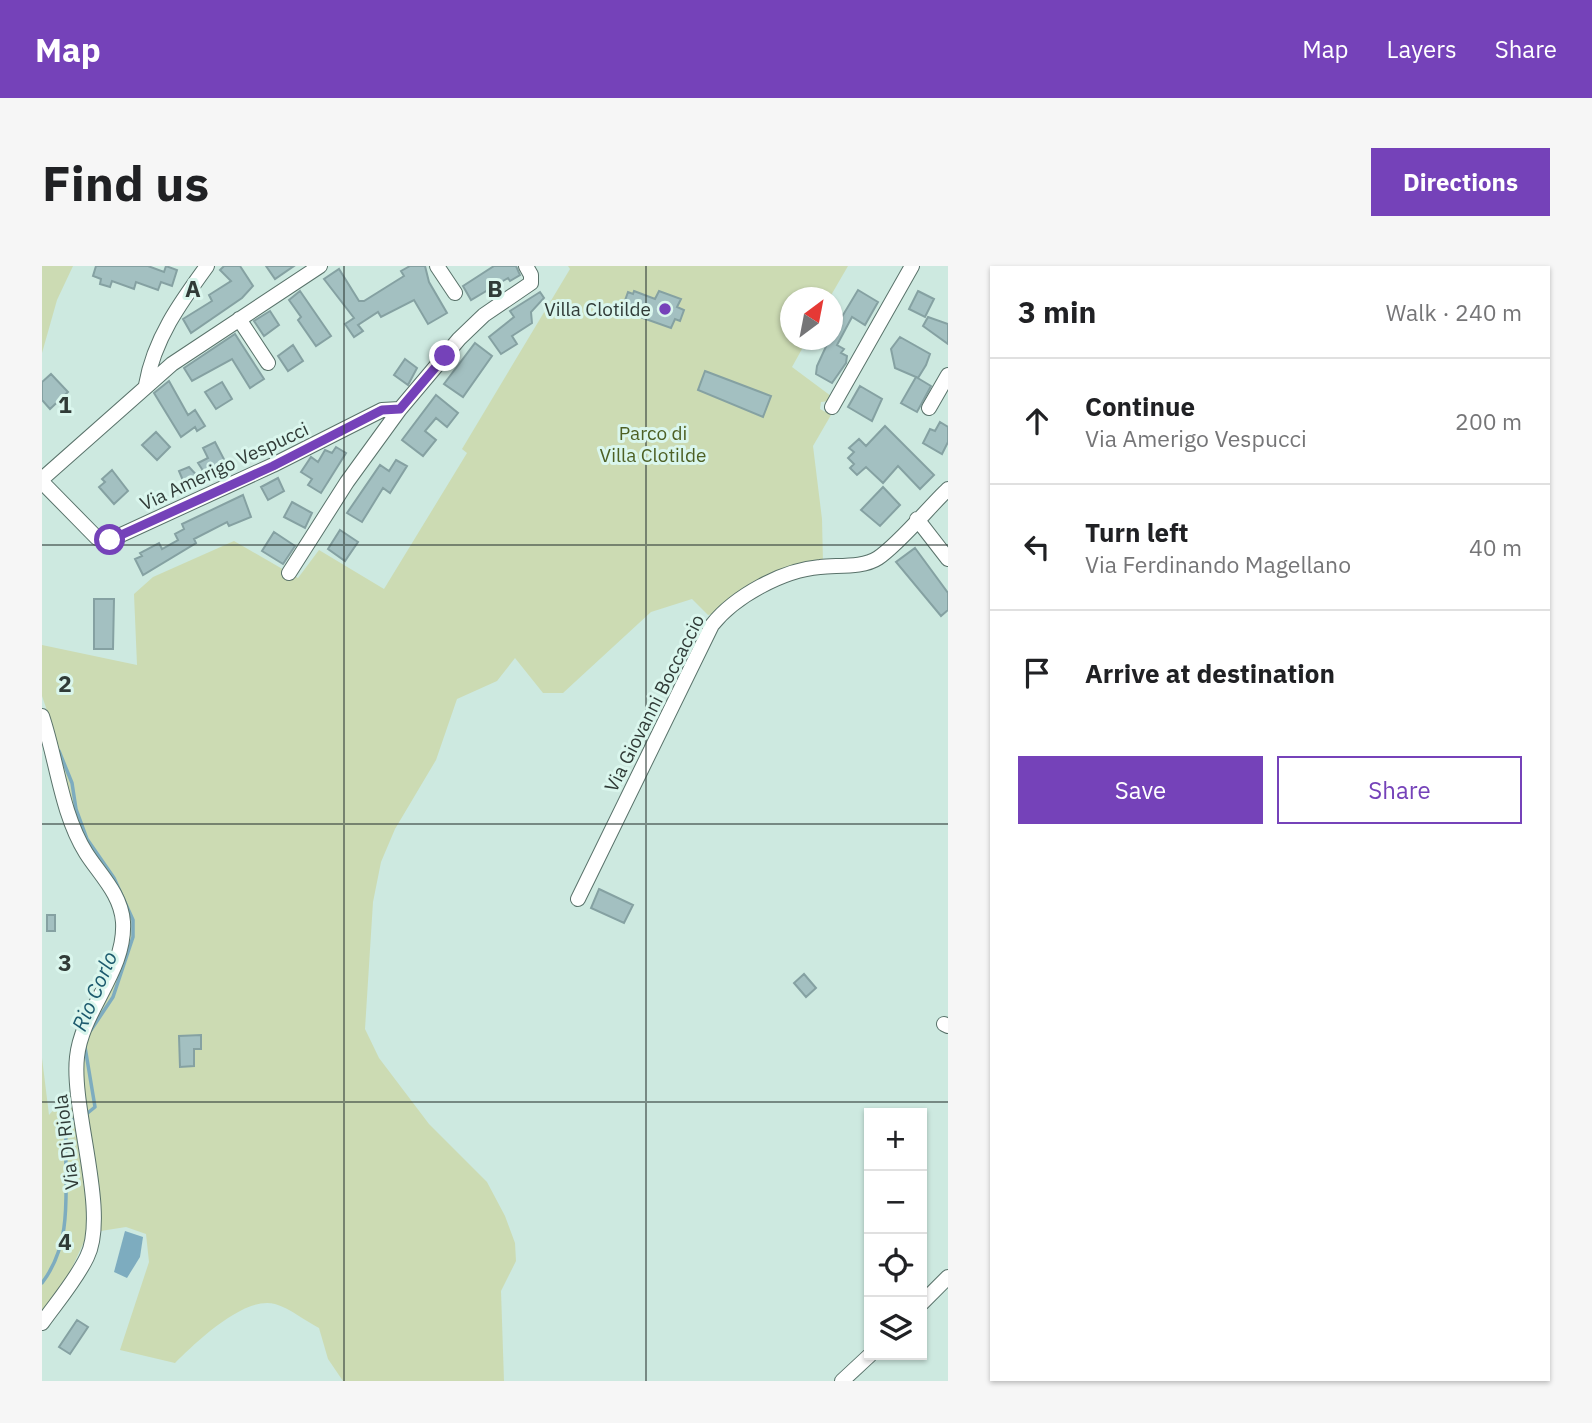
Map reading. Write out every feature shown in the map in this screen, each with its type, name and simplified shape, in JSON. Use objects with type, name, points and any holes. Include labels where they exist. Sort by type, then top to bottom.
[{"type":"street","points":[[146,385],[151,355],[176,310],[207,266]]},
{"type":"street","points":[[42,480],[165,369],[320,266]]},
{"type":"street","points":[[437,266],[455,293]]},
{"type":"street","points":[[289,573],[347,482],[400,409],[476,323],[531,283],[531,275],[526,266]]},
{"type":"street","points":[[832,407],[912,266]]},
{"type":"street","points":[[239,319],[268,363]]},
{"type":"street","points":[[151,355],[165,369]]},
{"type":"street","points":[[929,408],[948,374]]},
{"type":"street","name":"Via Amerigo Vespucci","points":[[42,480],[97,538],[110,540],[273,466],[382,410],[400,409]]},
{"type":"street","name":"Via Giovanni Boccaccio","points":[[578,899],[712,625],[722,612],[779,579],[805,569],[878,558],[948,489]]},
{"type":"street","points":[[917,519],[948,559]]},
{"type":"street","name":"Via Di Riola","points":[[42,716],[74,828],[85,851],[117,897],[123,923],[119,951],[101,995],[82,1029],[76,1059],[92,1198],[93,1240],[88,1258],[42,1323]]},
{"type":"street","points":[[927,1298],[948,1277]]},
{"type":"street","points":[[842,1381],[865,1360]]},
{"type":"green space","points":[[42,266],[73,266],[57,300],[42,353]]},
{"type":"green space","name":"Parco di Villa Clotilde","points":[[568,266],[848,266],[836,287],[780,287],[780,350],[801,350],[792,367],[831,396],[829,401],[821,402],[820,409],[831,415],[813,446],[822,519],[823,563],[744,590],[712,614],[708,615],[692,599],[651,612],[563,693],[543,693],[515,658],[497,681],[457,699],[436,760],[395,829],[381,862],[373,902],[365,1029],[379,1058],[429,1124],[487,1182],[505,1216],[515,1243],[516,1261],[501,1291],[504,1381],[343,1381],[328,1359],[319,1328],[286,1308],[263,1303],[235,1313],[175,1363],[120,1350],[149,1262],[146,1234],[126,1227],[88,1233],[65,1283],[42,1318],[42,1058],[49,1115],[78,1082],[78,1055],[101,997],[123,910],[93,863],[67,800],[54,731],[42,696],[42,645],[137,665],[134,594],[153,577],[234,541],[298,578],[319,550],[384,589],[467,453],[462,449],[570,269]]},
{"type":"water","points":[[125,1231],[143,1237],[140,1257],[127,1278],[114,1272]]},
{"type":"building","points":[[96,266],[148,266],[164,272],[166,266],[177,270],[172,286],[161,282],[158,290],[136,282],[134,289],[112,281],[110,287],[100,284],[101,279],[93,276]]},
{"type":"building","points":[[224,266],[240,266],[253,286],[242,298],[191,333],[183,319],[212,301],[209,295],[231,281],[220,270]]},
{"type":"building","points":[[266,266],[294,266],[275,279]]},
{"type":"building","points":[[410,266],[425,266],[429,282],[447,313],[428,324],[414,300],[381,317],[378,312],[358,325],[363,331],[354,337],[345,324],[354,318],[324,279],[339,269],[359,301],[364,301],[404,276],[401,271]]},
{"type":"building","points":[[494,266],[516,266],[520,275],[510,281],[508,278],[471,300],[463,286]]},
{"type":"building","points":[[858,290],[878,302],[865,325],[852,317],[843,334],[843,315]]},
{"type":"building","points":[[300,291],[331,336],[316,346],[298,320],[301,317],[289,300]]},
{"type":"building","name":"Villa Clotilde","points":[[634,291],[655,299],[659,291],[681,299],[677,307],[684,310],[680,321],[675,319],[671,328],[626,312],[627,307],[623,306],[628,292],[633,294]]},
{"type":"building","points":[[918,291],[934,299],[925,317],[909,309]]},
{"type":"building","points":[[540,292],[544,298],[531,312],[532,323],[512,336],[517,344],[501,354],[489,337],[514,317],[510,311]]},
{"type":"building","points":[[270,311],[279,325],[264,336],[254,321]]},
{"type":"building","points":[[928,317],[948,324],[948,344],[923,326]]},
{"type":"building","points":[[235,334],[264,379],[250,388],[232,359],[192,381],[184,368]]},
{"type":"building","points":[[900,337],[930,354],[918,378],[895,368],[891,349]]},
{"type":"building","points":[[475,343],[492,356],[463,397],[444,384]]},
{"type":"building","points":[[293,345],[303,361],[288,371],[278,356]]},
{"type":"building","points":[[844,349],[841,353],[847,356],[846,363],[832,383],[816,374],[824,350]]},
{"type":"building","points":[[405,359],[417,368],[408,385],[394,375]]},
{"type":"building","points":[[705,371],[771,396],[763,417],[698,390]]},
{"type":"building","points":[[51,374],[68,392],[50,409],[42,400],[42,382]]},
{"type":"building","points":[[916,377],[931,386],[917,412],[901,403]]},
{"type":"building","points":[[169,381],[188,415],[195,410],[205,426],[197,431],[195,427],[181,437],[154,393]]},
{"type":"building","points":[[222,382],[232,399],[216,409],[205,392]]},
{"type":"building","points":[[860,386],[882,399],[872,421],[848,407]]},
{"type":"building","points":[[436,395],[458,413],[447,427],[436,418],[425,431],[436,440],[423,456],[402,440]]},
{"type":"building","points":[[940,422],[948,427],[948,442],[942,454],[923,443],[930,429],[935,431]]},
{"type":"building","points":[[885,426],[934,475],[920,489],[898,466],[883,483],[866,467],[857,475],[850,468],[854,464],[848,458],[854,452],[849,448],[859,439],[866,446]]},
{"type":"building","points":[[156,432],[170,447],[157,460],[142,445]]},
{"type":"building","points":[[215,442],[228,467],[207,477],[198,463],[208,458],[203,448]]},
{"type":"building","points":[[336,447],[346,453],[321,493],[308,485],[312,479],[301,472],[311,457],[318,462],[325,450],[332,453]]},
{"type":"building","points":[[396,460],[407,466],[390,493],[383,488],[362,522],[347,513],[380,465],[389,471]]},
{"type":"building","points":[[189,467],[202,481],[186,488],[179,471]]},
{"type":"building","points":[[112,470],[128,491],[114,504],[99,487],[105,482],[102,479]]},
{"type":"building","points":[[278,478],[284,491],[268,500],[261,487]]},
{"type":"building","points":[[883,487],[900,505],[880,526],[861,510]]},
{"type":"building","points":[[243,495],[251,517],[229,526],[227,522],[194,539],[196,543],[143,575],[135,559],[142,556],[140,553],[159,543],[162,549],[178,540],[175,534],[184,529],[182,524]]},
{"type":"building","points":[[292,502],[312,513],[305,528],[284,517]]},
{"type":"building","points":[[340,530],[358,542],[345,561],[328,549]]},
{"type":"building","points":[[274,532],[295,546],[283,564],[262,551]]},
{"type":"building","points":[[915,548],[948,593],[948,610],[941,616],[896,562]]},
{"type":"building","points":[[94,599],[114,599],[113,649],[94,649]]},
{"type":"building","points":[[599,889],[633,905],[624,923],[591,908]]},
{"type":"building","points":[[47,915],[55,915],[55,931],[47,931]]},
{"type":"building","points":[[804,974],[816,988],[806,997],[794,983]]},
{"type":"building","points":[[201,1035],[201,1049],[194,1049],[194,1066],[180,1067],[179,1036]]},
{"type":"building","points":[[77,1320],[88,1327],[70,1354],[59,1347]]},
{"type":"waterway","name":"Rio Corlo","points":[[59,751],[72,783],[76,809],[87,839],[114,878],[133,920],[133,937],[113,997],[91,1030]]},
{"type":"waterway","name":"Rio Corlo","points":[[84,1116],[95,1107],[85,1047]]},
{"type":"waterway","name":"Rio Corlo","points":[[42,1283],[52,1266],[64,1230],[67,1123],[76,1118]]},
{"type":"place","name":"Villa Clotilde","points":[[665,309]]},
{"type":"route","points":[[110,540],[273,466],[382,410],[400,409],[445,356]]}]
